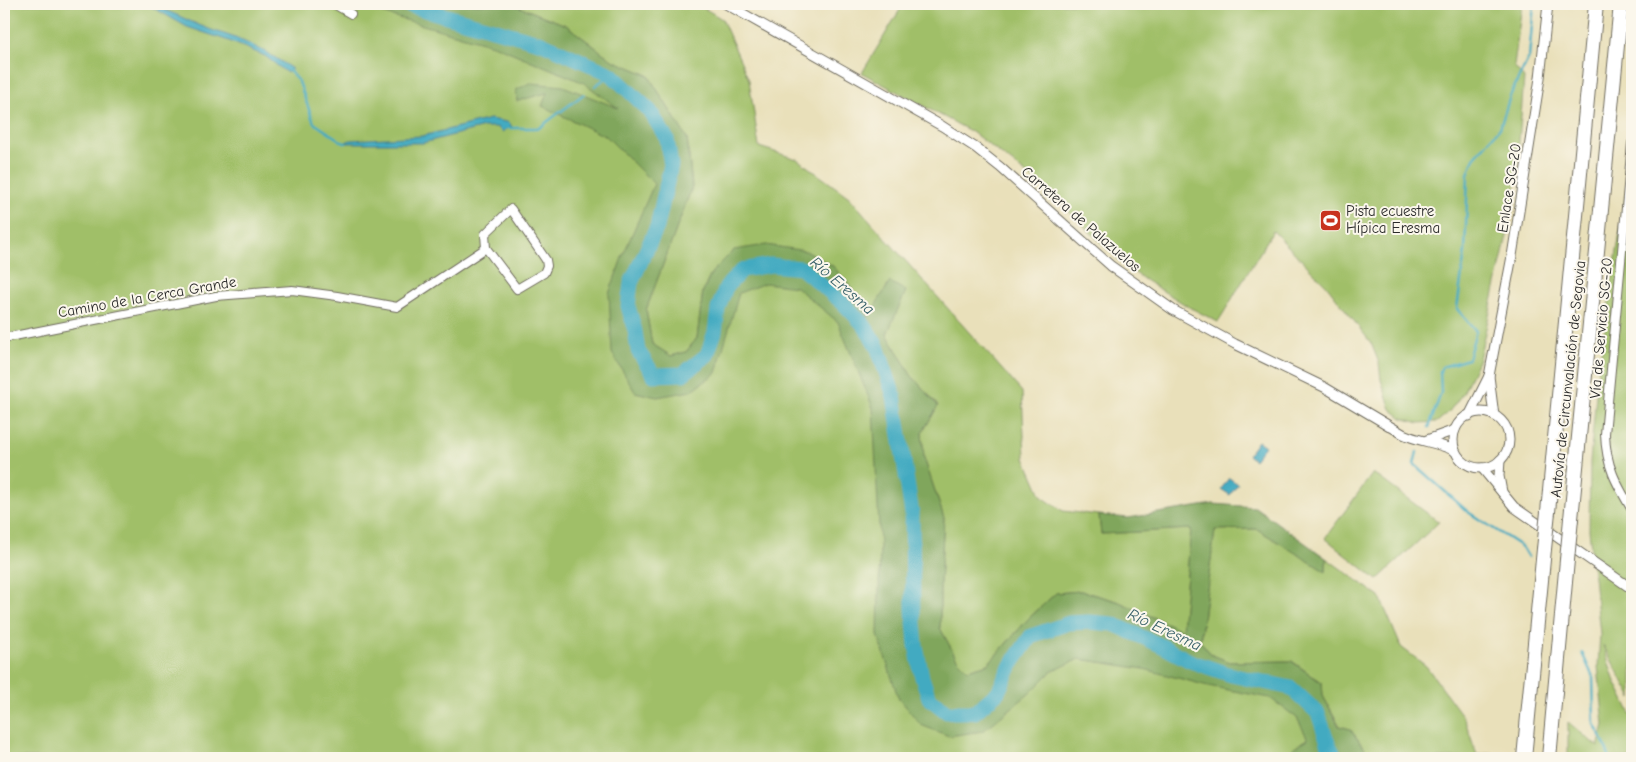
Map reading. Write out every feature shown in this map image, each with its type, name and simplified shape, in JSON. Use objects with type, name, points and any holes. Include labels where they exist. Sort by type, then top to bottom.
[{"type":"highway","name":"Autovía de Circunvalación de Segovia","points":[[1524,758],[1596,4]]},
{"type":"highway","name":"Autovía de Circunvalación de Segovia","points":[[1549,758],[1621,4]]},
{"type":"street","points":[[334,4],[351,14]]},
{"type":"street","name":"Carretera de Palazuelos","points":[[726,4],[942,126],[976,148],[1120,273],[1173,310],[1236,344],[1324,387],[1403,434],[1455,451]]},
{"type":"street","name":"Enlace SG-20","points":[[1494,416],[1490,376],[1512,256],[1540,78],[1548,4]]},
{"type":"street","name":"Vía de Servicio SG-20","points":[[1632,143],[1605,434],[1606,447],[1616,483],[1632,510]]},
{"type":"street","points":[[511,208],[546,260],[547,266],[544,273],[517,289],[486,248],[485,234],[511,208]]},
{"type":"street","name":"Camino de la Cerca Grande","points":[[4,338],[160,306],[225,295],[292,290],[397,307],[486,248]]},
{"type":"street","name":"Enlace SG-20","points":[[1469,416],[1490,376]]},
{"type":"street","points":[[1483,413],[1494,416],[1504,426],[1508,436],[1508,447],[1500,460],[1492,466],[1482,468],[1466,464],[1455,451],[1453,440],[1455,430],[1469,416],[1483,413]]},
{"type":"street","points":[[1426,440],[1455,430]]},
{"type":"street","points":[[1500,460],[1499,476],[1502,492]]},
{"type":"street","points":[[1482,468],[1514,507],[1632,589]]},
{"type":"green space","points":[[4,4],[404,4],[542,43],[667,139],[635,331],[683,374],[718,309],[771,265],[864,325],[947,712],[1031,636],[1291,688],[1336,758],[4,758]]},
{"type":"green space","points":[[350,4],[512,4],[566,25],[612,60],[648,75],[687,138],[692,187],[646,310],[652,344],[671,356],[686,352],[697,338],[703,291],[712,272],[734,250],[766,245],[806,251],[833,266],[848,283],[868,317],[890,282],[906,291],[887,334],[911,375],[938,406],[922,433],[924,458],[944,518],[940,583],[940,628],[957,659],[968,670],[988,664],[1029,618],[1056,593],[1081,591],[1117,601],[1182,630],[1191,529],[1101,534],[1099,515],[1128,518],[1213,504],[1255,507],[1326,558],[1326,572],[1257,529],[1215,530],[1200,641],[1212,655],[1230,662],[1291,661],[1322,683],[1323,696],[1339,726],[1350,729],[1365,749],[1367,758],[1317,758],[1314,752],[1306,758],[1284,758],[1294,747],[1308,739],[1297,718],[1270,698],[1208,686],[1144,669],[1079,659],[1051,672],[1030,693],[983,731],[949,736],[921,725],[898,697],[878,635],[880,546],[873,408],[838,322],[796,287],[765,283],[739,293],[716,373],[691,391],[657,397],[635,392],[612,353],[609,294],[623,255],[654,184],[607,137],[542,106],[547,93],[517,101],[516,90],[530,83],[563,86],[618,108],[584,83],[496,46]]},
{"type":"green space","points":[[512,4],[697,4],[722,19],[749,80],[759,147],[797,159],[849,197],[1022,392],[1025,458],[1042,497],[1063,511],[1099,515],[1101,534],[1191,529],[1182,631],[1117,601],[1081,591],[1056,593],[1029,618],[988,664],[968,670],[957,659],[940,628],[940,583],[944,518],[924,458],[922,433],[938,406],[911,375],[887,334],[868,317],[848,283],[734,250],[712,272],[703,291],[697,338],[686,352],[671,356],[652,344],[646,310],[692,187],[687,138],[648,75],[612,60],[566,25]]},
{"type":"green space","points":[[898,4],[1522,4],[1514,66],[1524,78],[1514,205],[1479,359],[1463,393],[1448,413],[1437,422],[1419,423],[1402,418],[1391,409],[1381,380],[1379,363],[1371,343],[1327,286],[1273,231],[1218,322],[1145,280],[1123,264],[1044,187],[972,132],[862,73],[901,8]]},
{"type":"green space","points":[[1632,156],[1632,698],[1603,645],[1614,679],[1632,716],[1632,758],[1568,758],[1568,722],[1598,747],[1604,725],[1598,666],[1600,634],[1589,530],[1590,462],[1598,372]]},
{"type":"green space","points":[[1373,473],[1439,522],[1377,580],[1325,538]]},
{"type":"green space","points":[[1257,529],[1326,571],[1326,558],[1380,597],[1401,647],[1426,666],[1464,718],[1477,755],[1492,753],[1493,758],[1367,758],[1365,749],[1350,729],[1340,726],[1323,696],[1322,683],[1292,661],[1230,662],[1212,655],[1200,641],[1215,530]]},
{"type":"water","points":[[150,6],[246,43],[292,69],[287,73],[265,56],[229,41],[187,27]]},
{"type":"water","points":[[490,119],[507,122],[512,126],[502,132],[497,127],[484,127],[423,143],[344,143],[350,140],[422,136]]},
{"type":"water","points":[[1258,441],[1265,446],[1254,460],[1248,455]]},
{"type":"water","points":[[1229,478],[1238,484],[1230,495],[1221,489]]},
{"type":"waterway","name":"Río Eresma","points":[[404,4],[542,43],[611,74],[650,111],[667,139],[671,165],[657,227],[631,283],[628,306],[638,351],[654,375],[683,374],[707,355],[715,332],[718,309],[726,287],[742,270],[771,265],[801,268],[843,303],[864,325],[877,346],[894,396],[912,514],[913,609],[916,646],[922,677],[929,698],[947,712],[975,712],[998,692],[1011,665],[1031,636],[1069,623],[1113,624],[1190,661],[1231,675],[1291,688],[1318,713],[1328,743],[1336,758]]},
{"type":"waterway","points":[[1429,427],[1441,393],[1440,371],[1442,367],[1468,359],[1476,331],[1457,309],[1465,251],[1468,174],[1474,158],[1500,128],[1510,96],[1529,57],[1534,4]]},
{"type":"waterway","points":[[288,69],[299,82],[314,123],[346,143]]},
{"type":"waterway","points":[[595,86],[611,74]]},
{"type":"waterway","points":[[505,128],[539,128],[584,94]]},
{"type":"waterway","points":[[1417,452],[1414,464],[1468,512],[1522,547],[1528,557]]},
{"type":"waterway","points":[[1582,653],[1593,677],[1594,724],[1610,758]]},
{"type":"waterway","points":[[1310,758],[1331,749]]},
{"type":"place","name":"Pista ecuestre Hípica Eresma","points":[[1330,220]]}]
